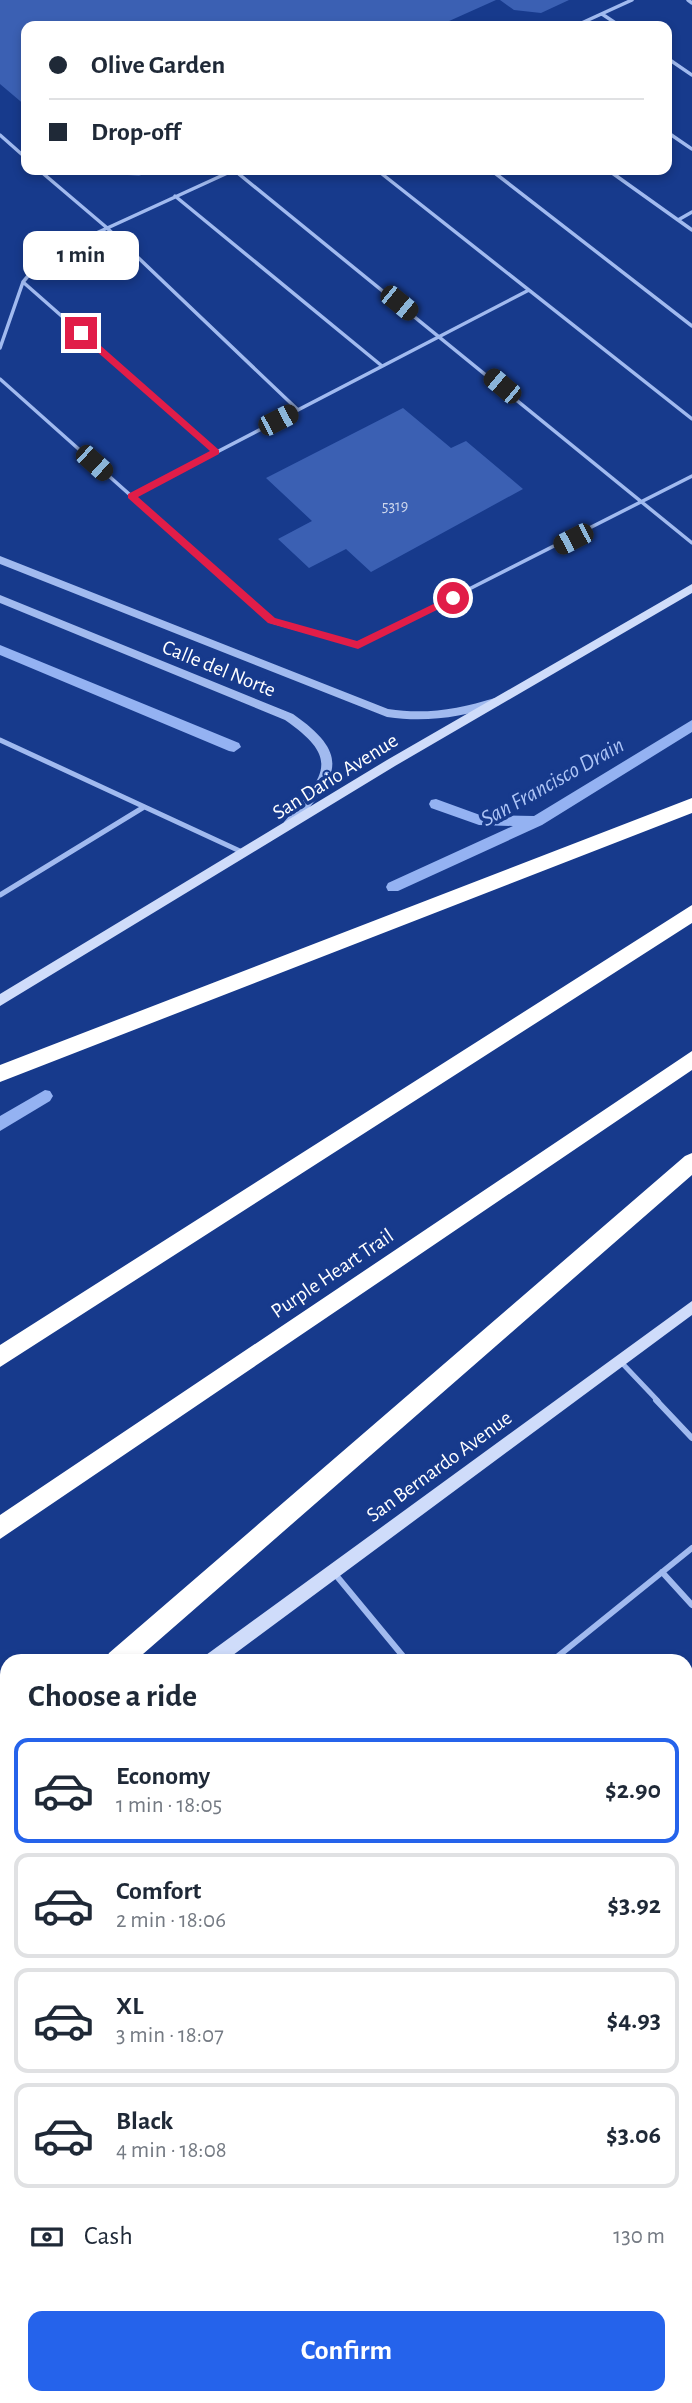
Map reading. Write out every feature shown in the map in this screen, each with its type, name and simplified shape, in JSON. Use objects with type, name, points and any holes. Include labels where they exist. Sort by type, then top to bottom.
[{"type":"highway","points":[[0,1074],[692,805]]},
{"type":"highway","points":[[0,1357],[692,913]]},
{"type":"highway","name":"Purple Heart Trail","points":[[0,1528],[692,1059]]},
{"type":"highway","points":[[125,1654],[692,1162]]},
{"type":"main road","name":"San Dario Avenue","points":[[0,1001],[498,700],[692,588]]},
{"type":"main road","name":"San Bernardo Avenue","points":[[222,1654],[692,1307]]},
{"type":"street","points":[[0,560],[387,713],[415,719],[437,718],[498,700]]},
{"type":"street","name":"Calle del Norte","points":[[0,599],[289,717],[308,729],[326,754],[329,769],[324,784],[284,829]]},
{"type":"lane","points":[[586,21],[632,0]]},
{"type":"lane","points":[[602,14],[612,21]]},
{"type":"lane","points":[[672,61],[692,75]]},
{"type":"lane","points":[[0,135],[21,154]]},
{"type":"lane","points":[[672,135],[692,149]]},
{"type":"lane","points":[[45,175],[106,228],[298,410]]},
{"type":"lane","points":[[0,348],[23,282],[44,257],[223,175]]},
{"type":"lane","points":[[240,175],[692,543]]},
{"type":"lane","points":[[383,175],[692,419]]},
{"type":"lane","points":[[497,175],[692,326]]},
{"type":"lane","points":[[615,175],[692,230]]},
{"type":"lane","points":[[175,196],[382,366]]},
{"type":"lane","points":[[678,220],[692,212]]},
{"type":"lane","points":[[23,282],[216,452]]},
{"type":"lane","points":[[132,496],[529,290]]},
{"type":"lane","points":[[0,379],[272,621],[358,645],[644,503],[692,475]]},
{"type":"lane","points":[[0,740],[245,853]]},
{"type":"lane","points":[[0,894],[144,807]]},
{"type":"lane","points":[[619,1361],[692,1438]]},
{"type":"lane","points":[[561,1654],[692,1548]]},
{"type":"lane","points":[[333,1572],[401,1654]]},
{"type":"lane","points":[[662,1572],[692,1605]]},
{"type":"building","points":[[0,0],[496,0],[449,21],[21,21],[21,102],[0,84]]},
{"type":"building","points":[[500,0],[569,0],[541,13],[514,10]]},
{"type":"building","points":[[403,408],[451,448],[466,441],[523,489],[371,572],[346,549],[309,568],[278,539],[312,521],[266,478]]},
{"type":"waterway","points":[[0,650],[234,747]]},
{"type":"waterway","name":"San Francisco Drain","points":[[393,887],[537,821],[692,725]]},
{"type":"waterway","points":[[436,804],[479,820],[532,821]]},
{"type":"waterway","name":"San Francisco Drain","points":[[0,1124],[45,1096]]},
{"type":"route","points":[[81,333],[216,452],[132,496],[272,621],[358,645],[453,598]]}]
